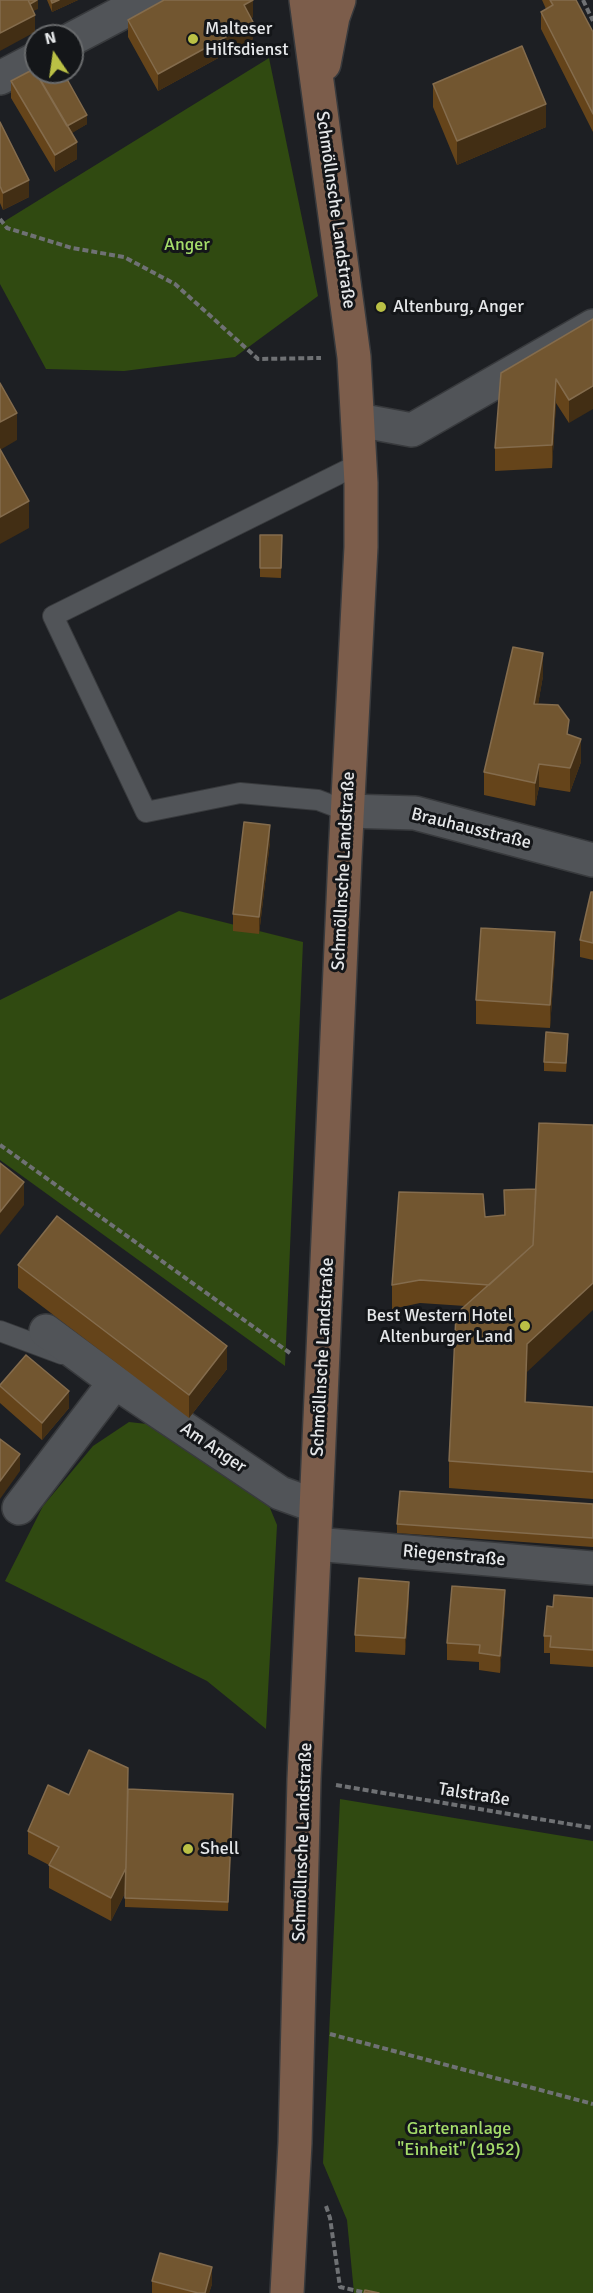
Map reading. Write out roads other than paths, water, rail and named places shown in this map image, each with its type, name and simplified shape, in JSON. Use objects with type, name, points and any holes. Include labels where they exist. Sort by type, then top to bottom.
[{"type":"main road","name":"Schmöllnsche Landstraße","points":[[287,2293],[295,2143],[304,1779],[361,547],[361,463],[354,357],[306,0]]},
{"type":"main road","points":[[319,92],[333,17],[339,0]]},
{"type":"street","points":[[84,33],[146,0]]},
{"type":"street","points":[[0,78],[24,65]]},
{"type":"street","points":[[358,420],[412,430],[593,326]]},
{"type":"street","name":"Brauhausstraße","points":[[347,811],[415,813],[593,860]]},
{"type":"street","name":"Am Anger","points":[[46,1331],[87,1363],[280,1493],[316,1506]]},
{"type":"street","points":[[19,1508],[115,1382]]},
{"type":"street","name":"Riegenstraße","points":[[315,1544],[593,1568]]},
{"type":"lane","points":[[347,811],[318,801],[240,793],[146,812],[53,615],[361,463]]},
{"type":"lane","name":"Am Anger","points":[[0,1331],[87,1363]]},
{"type":"place","name":"Malteser Hilfsdienst","points":[[193,39]]},
{"type":"place","name":"Altenburg, Anger","points":[[381,307]]},
{"type":"place","name":"Best Western Hotel Altenburger Land","points":[[525,1326]]},
{"type":"place","name":"Shell","points":[[188,1849]]},
{"type":"park label","name":"Anger","points":[[187,245]]},
{"type":"park label","name":"Gartenanlage \"Einheit\" (1952)","points":[[459,2139]]}]
